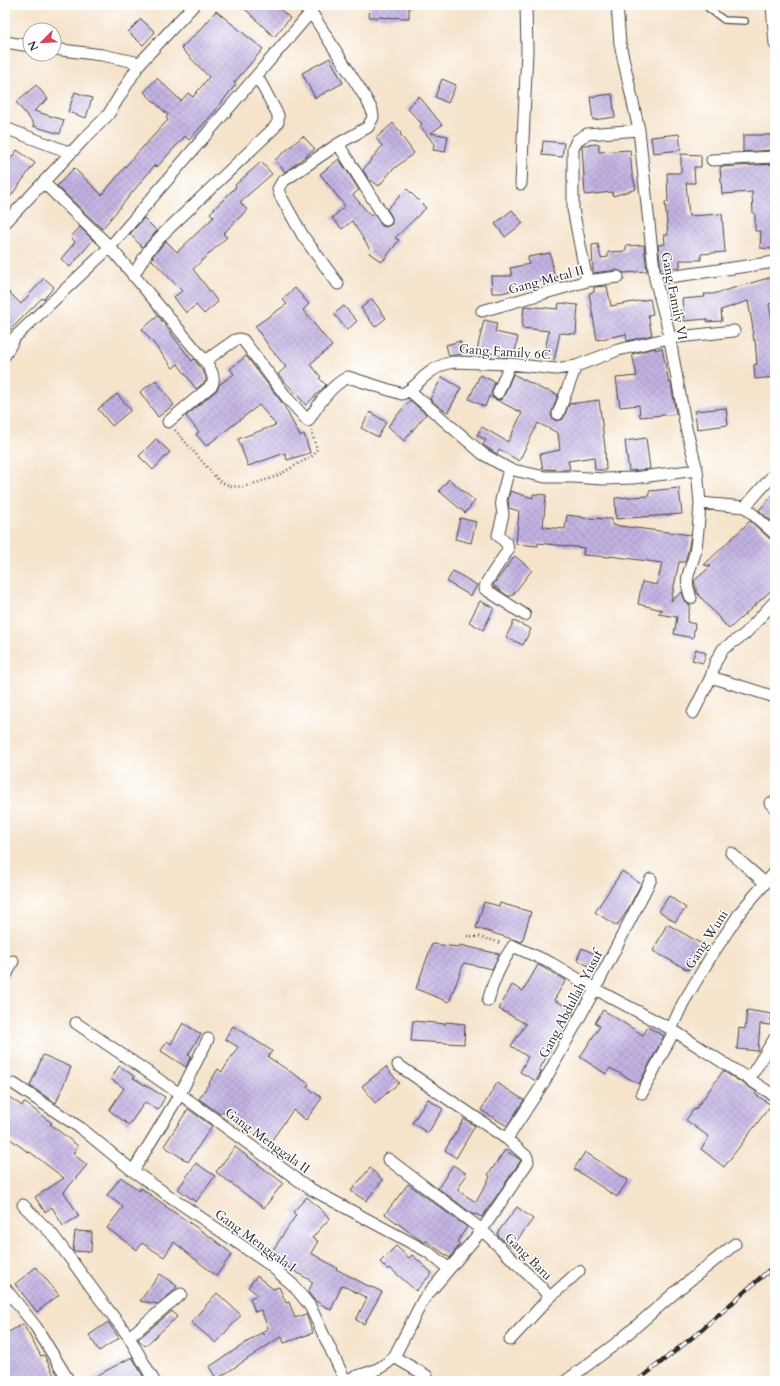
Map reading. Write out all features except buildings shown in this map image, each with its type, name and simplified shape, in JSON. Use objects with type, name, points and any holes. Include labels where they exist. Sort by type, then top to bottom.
[{"type":"street","points":[[5,223],[108,115],[140,63],[194,5]]},
{"type":"street","points":[[521,184],[527,51],[526,5]]},
{"type":"street","name":"Gang Family VI","points":[[617,5],[620,44],[638,130],[655,279],[667,324],[686,428],[697,470],[700,502],[695,553],[687,577],[688,590],[691,598]]},
{"type":"street","points":[[772,5],[775,44]]},
{"type":"street","points":[[5,355],[16,337],[110,247],[257,76],[312,9],[372,110],[373,117],[368,127],[338,144],[282,182],[278,189],[303,236],[338,284]]},
{"type":"street","points":[[5,42],[22,45]]},
{"type":"street","points":[[62,50],[102,55],[140,63]]},
{"type":"street","points":[[133,276],[148,251],[164,233],[274,128],[278,122],[278,115],[257,76]]},
{"type":"street","points":[[5,128],[71,153]]},
{"type":"street","points":[[588,281],[573,208],[573,149],[577,140],[587,134],[638,130]]},
{"type":"street","points":[[338,144],[386,220]]},
{"type":"street","points":[[712,160],[775,157]]},
{"type":"street","points":[[43,182],[110,247],[210,367],[214,378],[212,385],[168,422]]},
{"type":"street","points":[[655,279],[775,262]]},
{"type":"street","name":"Gang Metal II","points":[[482,311],[588,281],[618,278]]},
{"type":"street","name":"Gang Family 6C","points":[[410,391],[425,375],[444,364],[453,362],[510,364],[556,369],[576,366],[618,350],[669,338],[734,331]]},
{"type":"street","points":[[205,361],[235,340],[242,340],[288,399],[308,421],[318,405],[338,382],[348,377],[398,394],[410,391],[483,454],[509,469],[544,477],[603,479],[634,478],[697,470]]},
{"type":"street","points":[[498,393],[510,364]]},
{"type":"street","points":[[558,414],[576,366]]},
{"type":"street","points":[[509,469],[501,500],[503,515],[498,535],[508,544],[508,550],[486,583],[485,589],[525,615]]},
{"type":"street","points":[[745,507],[775,473]]},
{"type":"street","points":[[700,502],[745,507],[775,534]]},
{"type":"street","points":[[693,714],[711,677],[715,663],[723,649],[745,634],[775,601]]},
{"type":"street","points":[[711,677],[775,697]]},
{"type":"street","points":[[731,853],[765,883]]},
{"type":"street","name":"Gang Wuni","points":[[642,1093],[673,1030],[683,1004],[710,958],[741,911],[775,872]]},
{"type":"street","name":"Gang Abdullah Yusuf","points":[[507,1139],[544,1082],[595,989],[651,879]]},
{"type":"street","points":[[488,1001],[493,981],[512,946],[551,963],[595,989],[673,1030],[775,1096]]},
{"type":"street","points":[[5,978],[13,961]]},
{"type":"street","name":"Gang Menggala II","points":[[76,1023],[180,1094],[309,1188],[428,1252],[449,1269]]},
{"type":"street","points":[[749,1079],[775,1038]]},
{"type":"street","points":[[133,1171],[180,1094],[208,1039]]},
{"type":"street","points":[[347,1380],[387,1365],[394,1357],[423,1300],[482,1230],[528,1162],[528,1158],[507,1139],[398,1065]]},
{"type":"street","name":"Gang Menggala I","points":[[14,1084],[82,1129],[133,1171],[270,1265],[293,1285],[310,1306],[347,1380]]},
{"type":"street","name":"Gang Baru","points":[[388,1159],[482,1230],[546,1293],[548,1298],[510,1340]]},
{"type":"street","points":[[23,1205],[52,1234],[129,1337],[154,1381]]},
{"type":"street","points":[[566,1381],[618,1342],[679,1289],[735,1244]]},
{"type":"street","points":[[548,1298],[579,1271]]},
{"type":"street","points":[[5,1288],[36,1328],[69,1381]]},
{"type":"street","points":[[129,1337],[181,1294]]},
{"type":"street","points":[[394,1357],[427,1376]]},
{"type":"lane","points":[[706,5],[724,20],[744,21]]},
{"type":"path","points":[[168,422],[219,481],[230,486],[243,487],[275,477],[314,455],[318,449],[308,421]]},
{"type":"path","points":[[467,936],[479,937],[512,946]]},
{"type":"railway","points":[[637,1381],[698,1333],[775,1265]]}]
